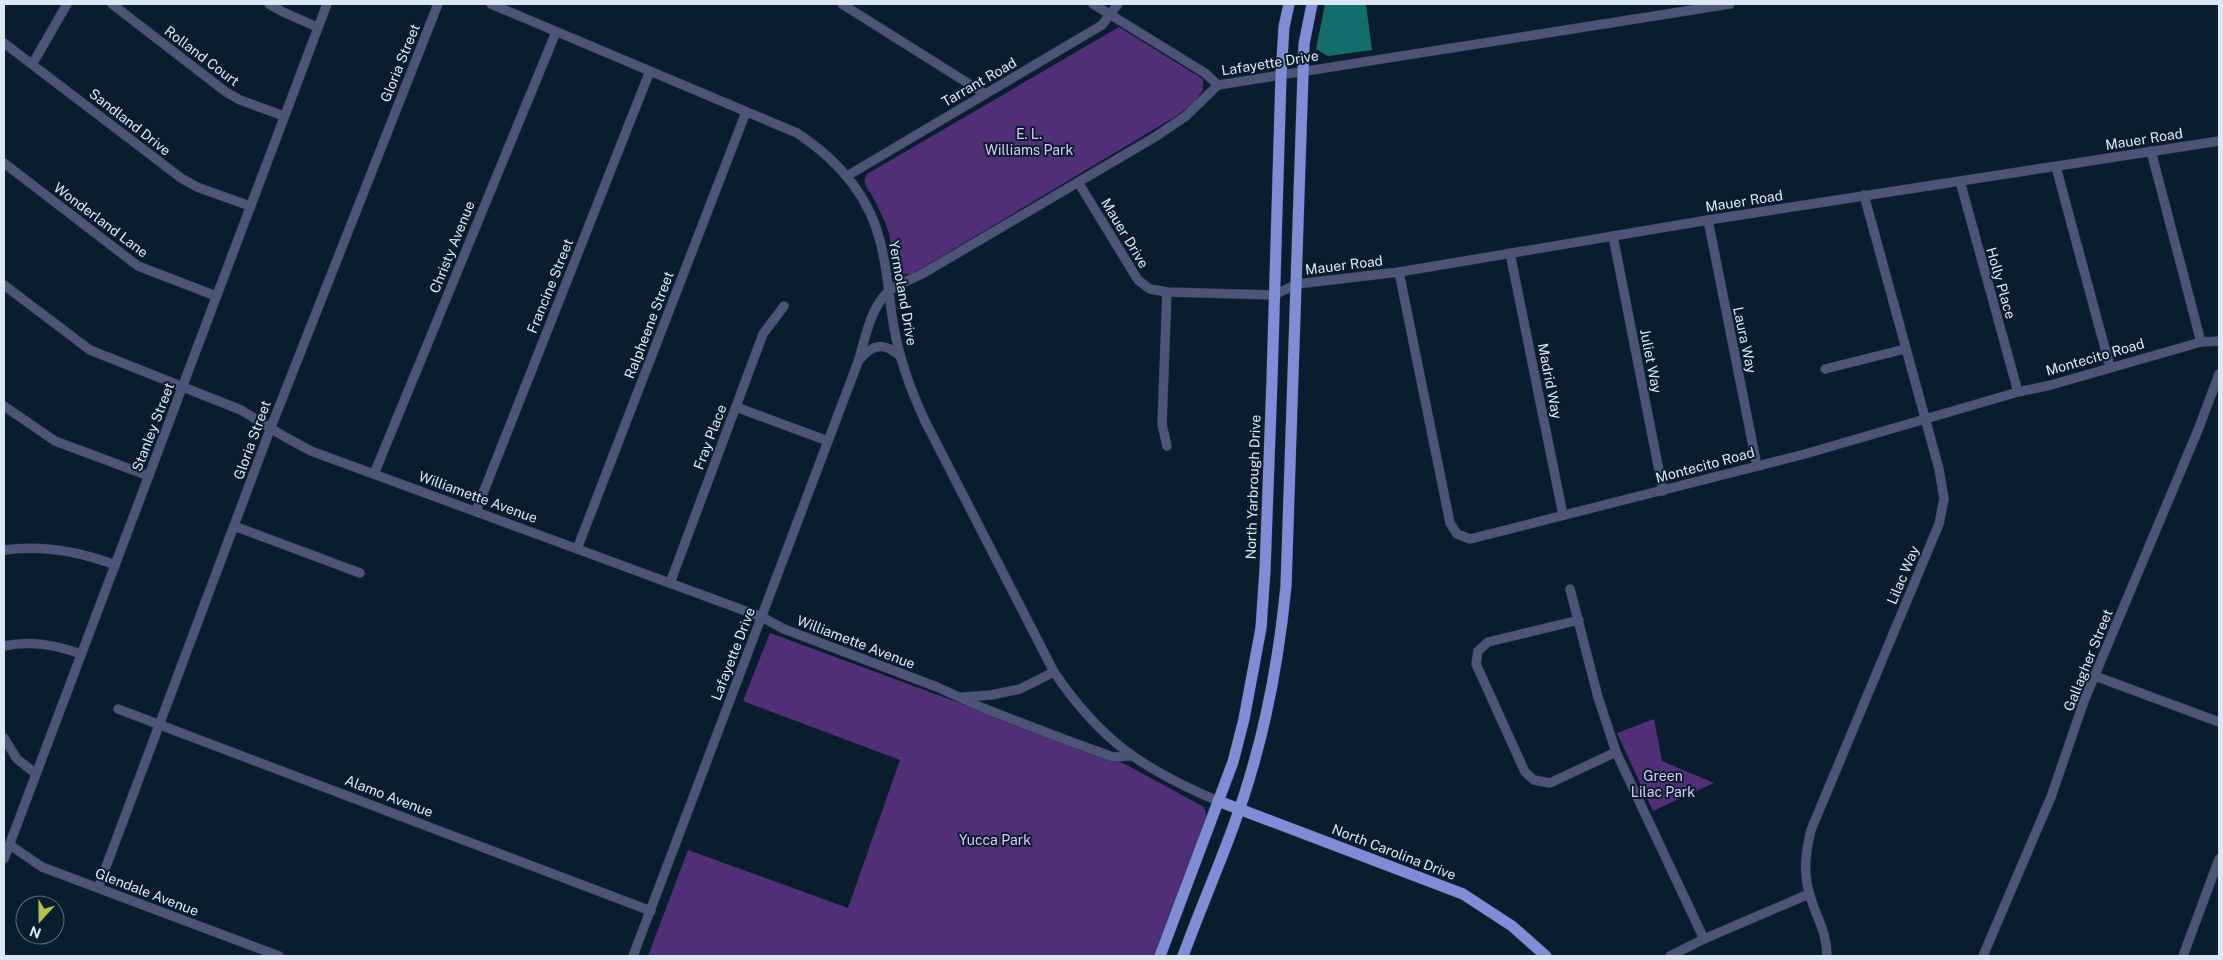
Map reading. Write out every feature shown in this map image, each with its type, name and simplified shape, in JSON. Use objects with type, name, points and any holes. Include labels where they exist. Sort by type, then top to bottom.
[{"type":"main road","name":"North Yarbrough Drive","points":[[1160,956],[1239,739],[1261,628],[1265,570],[1281,76],[1284,27],[1289,4]]},
{"type":"main road","points":[[1183,956],[1239,810],[1262,736],[1276,666],[1286,586],[1304,44],[1312,4]]},
{"type":"main road","points":[[1255,662],[1276,666]]},
{"type":"main road","name":"North Carolina Drive","points":[[1218,801],[1442,884],[1463,894],[1512,926],[1546,956]]},
{"type":"street","points":[[33,63],[67,4]]},
{"type":"street","name":"Rolland Court","points":[[112,4],[226,92],[240,100],[284,116]]},
{"type":"street","points":[[269,4],[282,12],[317,27]]},
{"type":"street","name":"Stanley Street","points":[[4,859],[327,4]]},
{"type":"street","name":"Gloria Street","points":[[98,888],[271,427],[438,4]]},
{"type":"street","name":"Yermoland Drive","points":[[491,4],[804,138],[829,156],[847,176],[859,192],[873,219],[882,246],[900,356],[911,392],[924,422],[1054,672],[1090,719],[1130,756]]},
{"type":"street","points":[[842,4],[985,94]]},
{"type":"street","points":[[1093,4],[1205,73],[1218,85]]},
{"type":"street","name":"Tarrant Road","points":[[847,176],[1080,39],[1102,25],[1112,15],[1118,4]]},
{"type":"street","name":"Lafayette Drive","points":[[633,956],[762,618],[879,302],[888,291],[922,274],[1148,142],[1186,116],[1218,85],[1281,76],[1683,7],[1730,4]]},
{"type":"street","name":"Christy Avenue","points":[[374,474],[556,32]]},
{"type":"street","name":"Sandland Drive","points":[[4,43],[33,63],[181,178],[197,187],[250,206]]},
{"type":"street","name":"Francine Street","points":[[476,511],[650,71]]},
{"type":"street","name":"Ralpheene Street","points":[[577,549],[746,112]]},
{"type":"street","name":"Mauer Road","points":[[1274,295],[1296,284],[1399,272],[1708,220],[2219,140]]},
{"type":"street","points":[[2151,151],[2202,342]]},
{"type":"street","name":"Wonderland Lane","points":[[4,163],[138,266],[216,296]]},
{"type":"street","points":[[2056,167],[2110,367]]},
{"type":"street","name":"Holly Place","points":[[1960,181],[2018,392]]},
{"type":"street","name":"Mauer Drive","points":[[1078,182],[1138,280],[1150,289],[1166,292],[1274,295]]},
{"type":"street","name":"Lilac Way","points":[[1827,956],[1824,928],[1809,894],[1805,866],[1807,848],[1813,825],[1941,518],[1944,499],[1943,486],[1926,420],[1864,195]]},
{"type":"street","name":"Laura Way","points":[[1708,220],[1757,466]]},
{"type":"street","name":"Juliet Way","points":[[1613,236],[1663,491]]},
{"type":"street","name":"Madrid Way","points":[[1510,253],[1563,515]]},
{"type":"street","name":"Montecito Road","points":[[1399,272],[1450,523],[1453,529],[1461,536],[1474,539],[1757,466],[2202,342],[2219,341]]},
{"type":"street","name":"Williamette Avenue","points":[[4,285],[90,350],[241,410],[271,427],[284,437],[311,451],[762,618],[784,629],[963,697],[983,708],[1114,757],[1130,756],[1188,788],[1218,801]]},
{"type":"street","points":[[1166,292],[1162,424],[1167,446]]},
{"type":"street","name":"Fray Place","points":[[670,583],[763,334],[784,306]]},
{"type":"street","points":[[858,362],[870,348],[876,347],[884,346],[900,356]]},
{"type":"street","points":[[1825,369],[1905,349]]},
{"type":"street","name":"Gallagher Street","points":[[1983,956],[2051,798],[2084,701],[2198,430],[2219,374]]},
{"type":"street","points":[[4,406],[37,431],[55,441],[149,476]]},
{"type":"street","points":[[736,407],[828,442]]},
{"type":"street","points":[[234,526],[360,573]]},
{"type":"street","points":[[4,550],[42,547],[60,549],[81,553],[115,565]]},
{"type":"street","points":[[1570,590],[1598,698],[1616,752],[1704,939]]},
{"type":"street","points":[[1578,620],[1488,642],[1478,651],[1476,664],[1525,772],[1534,780],[1550,783],[1616,752]]},
{"type":"street","points":[[4,646],[38,643],[58,646],[81,654]]},
{"type":"street","name":"Williamette Avenue","points":[[963,697],[1013,691],[1054,672]]},
{"type":"street","points":[[2095,676],[2219,722]]},
{"type":"street","name":"Alamo Avenue","points":[[118,709],[651,911]]},
{"type":"street","points":[[4,738],[17,759],[35,773]]},
{"type":"street","name":"Glendale Avenue","points":[[10,845],[42,867],[279,956]]},
{"type":"street","points":[[2183,956],[2219,859]]},
{"type":"street","points":[[1670,956],[1704,939],[1809,894]]},
{"type":"green space","name":"E. L. Williams Park","points":[[1119,27],[1203,79],[1203,90],[1192,105],[912,274],[901,274],[894,259],[886,225],[865,184],[867,174]]},
{"type":"green space","name":"Yucca Park","points":[[770,633],[1125,764],[1204,807],[1207,817],[1155,956],[648,956],[688,850],[848,908],[900,760],[743,701]]},
{"type":"green space","name":"Green Lilac Park","points":[[1654,719],[1662,761],[1714,783],[1653,811],[1617,733]]},
{"type":"shaded area","points":[[1325,4],[1366,4],[1372,50],[1328,56],[1316,49]]}]
